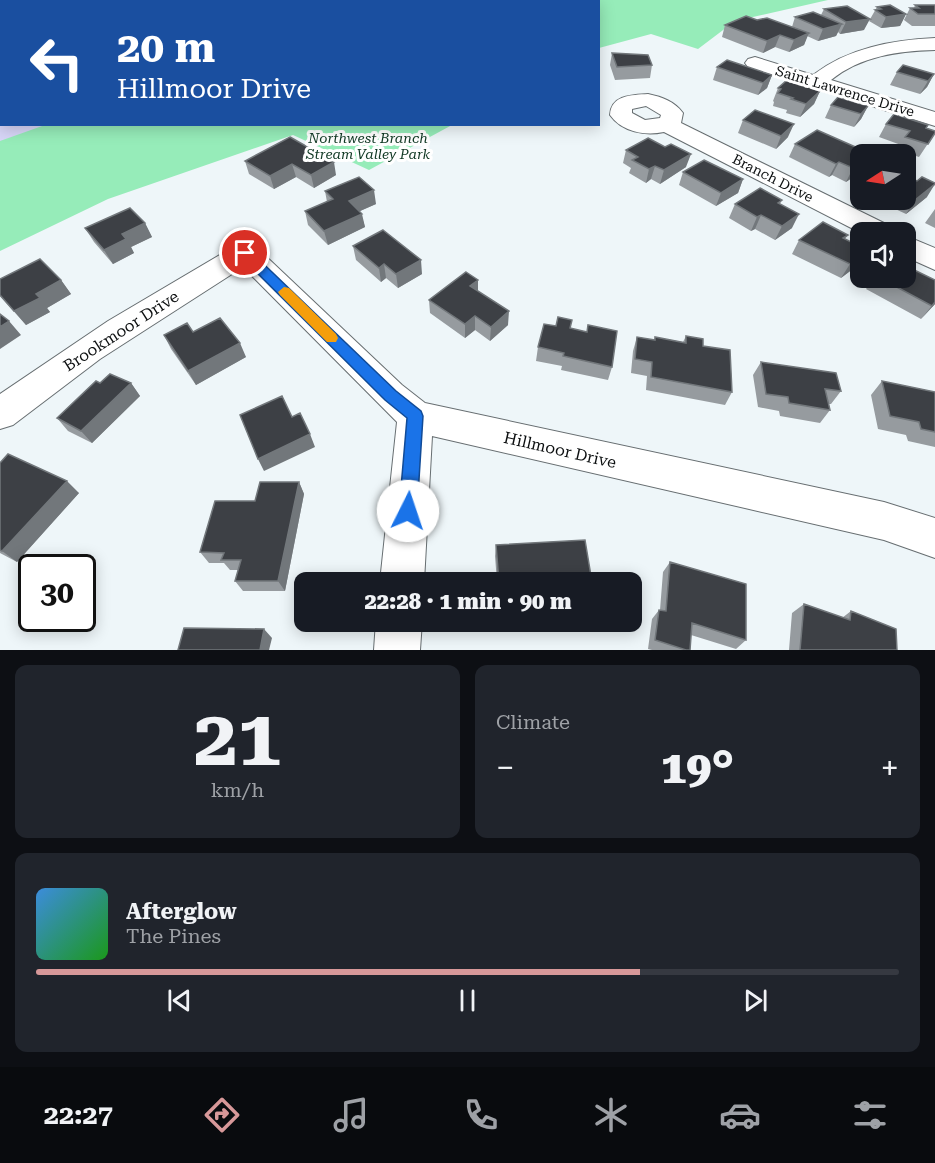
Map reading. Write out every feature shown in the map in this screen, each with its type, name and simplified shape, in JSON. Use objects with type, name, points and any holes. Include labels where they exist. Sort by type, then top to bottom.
[{"type":"street","points":[[817,81],[831,69],[866,54],[935,44]]},
{"type":"street","name":"Saint Lawrence Drive","points":[[755,63],[935,119]]},
{"type":"street","name":"Branch Drive","points":[[666,124],[860,222]]},
{"type":"street","points":[[916,251],[935,260]]},
{"type":"street","name":"Brookmoor Drive","points":[[0,414],[32,389],[183,290],[245,253]]},
{"type":"street","name":"Hillmoor Drive","points":[[245,253],[390,395],[415,416],[566,452],[884,521],[935,538]]},
{"type":"street","points":[[403,572],[415,416]]},
{"type":"street","points":[[397,650],[398,632]]},
{"type":"green space","points":[[600,0],[828,0],[735,21],[698,49],[651,34],[600,48]]},
{"type":"green space","name":"Northwest Branch Stream Valley Park","points":[[0,126],[450,126],[369,170],[293,135],[108,199],[0,251]]},
{"type":"water","points":[[0,126],[42,126],[0,141]]},
{"type":"building","points":[[890,5],[906,14],[886,17],[875,10],[881,9],[877,7]]},
{"type":"building","points":[[915,5],[935,5],[935,14],[918,14],[910,8],[919,8]]},
{"type":"building","points":[[847,6],[870,19],[846,22],[824,9]]},
{"type":"building","points":[[813,12],[842,24],[823,29],[795,17]]},
{"type":"building","points":[[746,16],[757,20],[767,18],[809,33],[794,40],[780,35],[767,41],[725,25]]},
{"type":"building","points":[[612,53],[648,55],[652,65],[617,67]]},
{"type":"building","points":[[727,60],[772,75],[763,83],[717,67]]},
{"type":"building","points":[[903,65],[934,74],[928,81],[897,72]]},
{"type":"building","points":[[787,80],[820,91],[806,104],[791,99],[793,98],[778,93],[781,89],[778,88]]},
{"type":"building","points":[[838,97],[868,106],[861,114],[831,105]]},
{"type":"building","points":[[755,110],[794,124],[781,136],[743,120]]},
{"type":"building","points":[[894,114],[928,125],[926,128],[935,131],[928,144],[905,137],[910,131],[886,124]]},
{"type":"building","points":[[817,130],[850,145],[850,167],[839,162],[836,164],[795,144]]},
{"type":"building","points":[[290,137],[334,162],[311,175],[292,164],[270,176],[245,161]]},
{"type":"building","points":[[648,138],[665,147],[671,144],[691,154],[664,170],[655,166],[649,169],[632,160],[638,157],[626,150]]},
{"type":"building","points":[[704,160],[743,179],[721,193],[683,172]]},
{"type":"building","points":[[359,177],[374,190],[349,201],[362,214],[324,231],[305,211],[333,199],[325,191]]},
{"type":"building","points":[[922,177],[935,184],[916,199],[916,181]]},
{"type":"building","points":[[760,188],[782,200],[778,203],[799,214],[782,226],[761,215],[757,217],[735,204]]},
{"type":"building","points":[[130,208],[145,223],[122,234],[126,239],[104,250],[85,228]]},
{"type":"building","points":[[823,222],[848,235],[843,238],[850,242],[850,264],[799,240]]},
{"type":"building","points":[[383,230],[421,260],[396,274],[384,264],[379,268],[353,246]]},
{"type":"building","points":[[40,259],[61,280],[36,294],[40,298],[14,311],[0,295],[0,279]]},
{"type":"building","points":[[916,271],[935,280],[935,302],[932,306],[899,288],[916,288]]},
{"type":"building","points":[[466,272],[478,280],[470,286],[509,311],[491,327],[475,316],[465,324],[429,300]]},
{"type":"building","points":[[0,314],[9,321],[0,327]]},
{"type":"building","points":[[558,317],[572,320],[570,328],[587,332],[588,325],[617,331],[612,367],[563,356],[564,353],[538,347],[544,324],[556,326]]},
{"type":"building","points":[[220,318],[240,343],[188,371],[164,335],[187,323],[193,332]]},
{"type":"building","points":[[686,336],[703,339],[703,346],[730,350],[732,392],[651,377],[652,362],[635,359],[637,337],[655,340],[655,337],[686,343]]},
{"type":"building","points":[[761,362],[836,373],[841,391],[825,389],[830,410],[789,403],[788,397],[766,394]]},
{"type":"building","points":[[110,374],[131,383],[81,431],[57,418],[96,381],[100,383]]},
{"type":"building","points":[[882,381],[935,392],[935,432],[921,429],[919,422],[890,416]]},
{"type":"building","points":[[282,396],[292,417],[300,413],[310,434],[258,459],[240,415]]},
{"type":"building","points":[[8,454],[67,481],[2,551],[0,550],[0,463]]},
{"type":"building","points":[[260,482],[299,482],[278,581],[235,581],[241,560],[221,560],[224,553],[200,552],[215,501],[255,501]]},
{"type":"building","points":[[585,540],[590,572],[498,572],[496,545]]},
{"type":"building","points":[[670,562],[746,584],[746,640],[692,623],[690,650],[655,640],[659,610],[666,611]]},
{"type":"building","points":[[804,604],[850,620],[851,611],[896,629],[897,650],[800,650]]},
{"type":"building","points":[[184,628],[264,629],[260,650],[178,650]]},
{"type":"slow traffic","points":[[284,292],[332,338]]},
{"type":"route","points":[[245,253],[390,395],[415,416],[408,511]]}]
